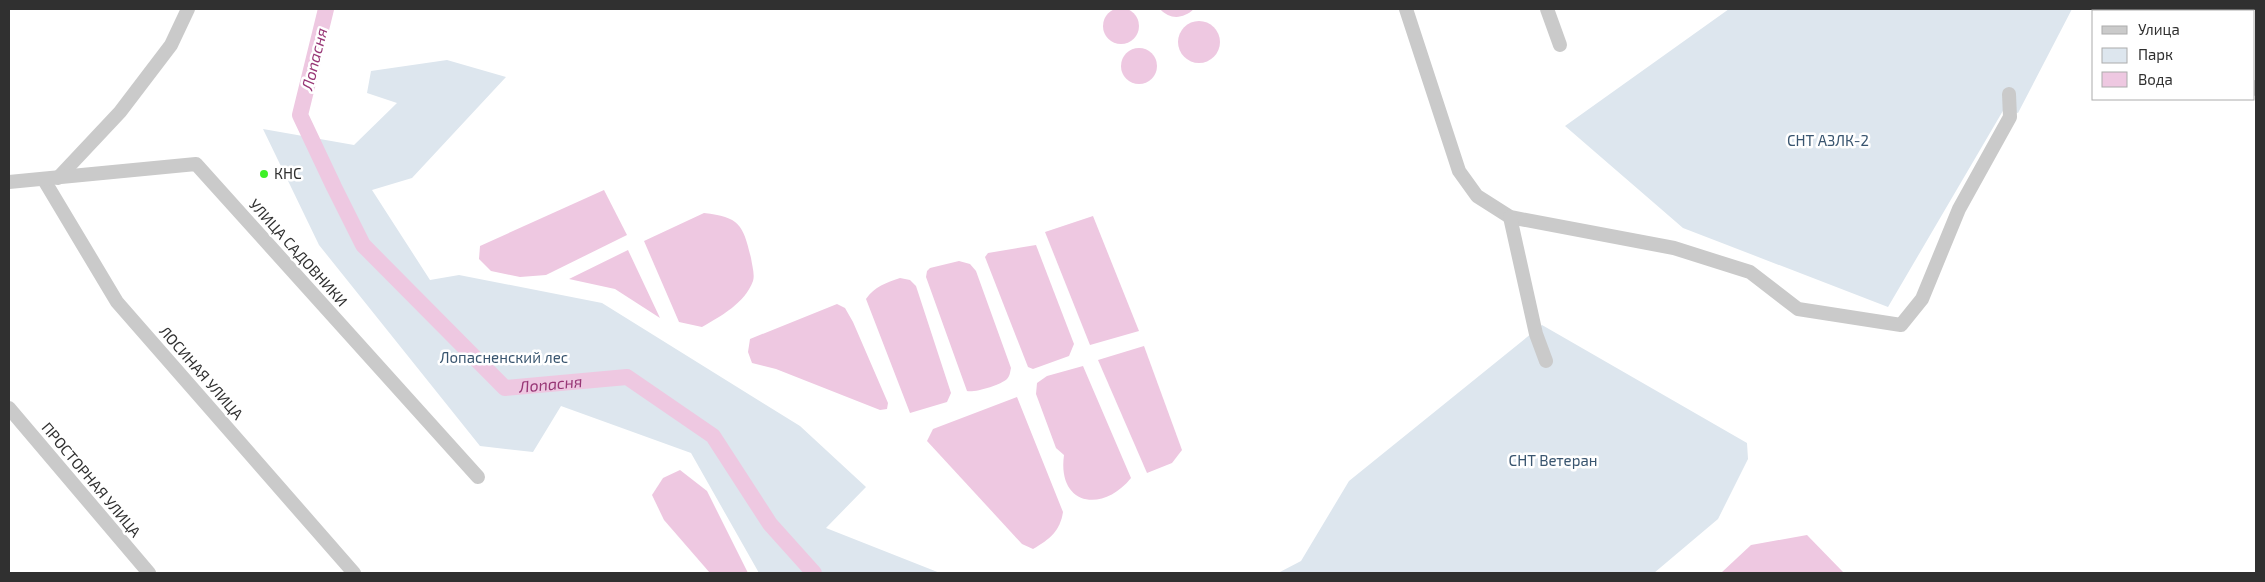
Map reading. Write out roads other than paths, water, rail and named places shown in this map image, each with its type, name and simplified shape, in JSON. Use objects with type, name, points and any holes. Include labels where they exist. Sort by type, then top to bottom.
[{"type":"street","points":[[58,178],[120,112],[171,46],[188,9]]},
{"type":"street","points":[[1406,9],[1459,170],[1477,196],[1510,217],[1674,248],[1750,272],[1798,309],[1901,325],[1922,299],[1959,209],[2010,117],[2009,94]]},
{"type":"street","points":[[1547,9],[1560,46]]},
{"type":"street","name":"УЛИЦА САДОВНИКИ","points":[[9,182],[196,164],[478,477]]},
{"type":"street","name":"ЛОСИНАЯ УЛИЦА","points":[[44,180],[117,302],[354,573]]},
{"type":"street","points":[[1510,217],[1536,334],[1546,361]]},
{"type":"street","name":"ПРОСТОРНАЯ УЛИЦА","points":[[9,408],[149,573]]},
{"type":"water","points":[[1121,8],[1128,9],[1134,13],[1138,19],[1138,33],[1134,39],[1128,43],[1121,44],[1114,43],[1108,39],[1104,33],[1103,26],[1104,19],[1108,13],[1114,9]]},
{"type":"water","points":[[1160,9],[1194,9],[1185,15],[1177,17],[1168,15]]},
{"type":"water","points":[[1199,21],[1214,27],[1220,42],[1214,57],[1199,63],[1184,57],[1178,42],[1184,27]]},
{"type":"water","points":[[1139,48],[1146,49],[1152,53],[1156,59],[1156,73],[1152,79],[1146,83],[1139,84],[1132,83],[1126,79],[1122,73],[1121,66],[1122,59],[1126,53],[1132,49]]},
{"type":"water","points":[[604,190],[627,235],[546,275],[520,277],[491,271],[479,259],[480,246]]},
{"type":"water","points":[[704,213],[733,220],[742,230],[751,258],[754,276],[749,289],[738,302],[702,327],[679,322],[644,241]]},
{"type":"water","points":[[1093,216],[1139,331],[1090,345],[1045,232]]},
{"type":"water","points":[[1036,245],[1074,344],[1069,356],[1033,369],[1028,367],[985,257],[988,253]]},
{"type":"water","points":[[628,250],[660,318],[615,289],[569,279]]},
{"type":"water","points":[[959,261],[970,264],[976,271],[1011,368],[1009,377],[1004,381],[975,391],[967,391],[926,277],[927,271],[930,268]]},
{"type":"water","points":[[900,278],[910,280],[916,286],[951,393],[947,402],[910,413],[866,299],[885,283]]},
{"type":"water","points":[[837,304],[845,308],[853,322],[888,403],[887,409],[880,410],[776,369],[752,363],[748,352],[750,339]]},
{"type":"water","points":[[1144,346],[1182,450],[1172,463],[1147,473],[1098,360]]},
{"type":"water","points":[[1083,366],[1131,478],[1120,489],[1107,497],[1095,500],[1084,499],[1074,494],[1067,485],[1064,472],[1064,455],[1056,448],[1036,394],[1037,383],[1047,376]]},
{"type":"water","points":[[1017,397],[1063,512],[1062,519],[1053,534],[1033,549],[1022,544],[927,441],[933,429]]},
{"type":"water","points":[[680,470],[707,491],[748,573],[710,573],[664,520],[652,495],[663,478]]},
{"type":"water","points":[[1807,535],[1844,573],[1721,573],[1751,545]]},
{"type":"waterway","name":"Лопасня","points":[[326,9],[300,115],[363,245],[505,388],[627,377],[713,436],[770,524],[814,573]]},
{"type":"place","name":"КНС","points":[[264,174]]},
{"type":"park label","name":"СНТ АЗЛК-2","points":[[1828,141]]},
{"type":"park label","name":"Лопасненский лес","points":[[504,358]]},
{"type":"park label","name":"СНТ Ветеран","points":[[1553,461]]}]
